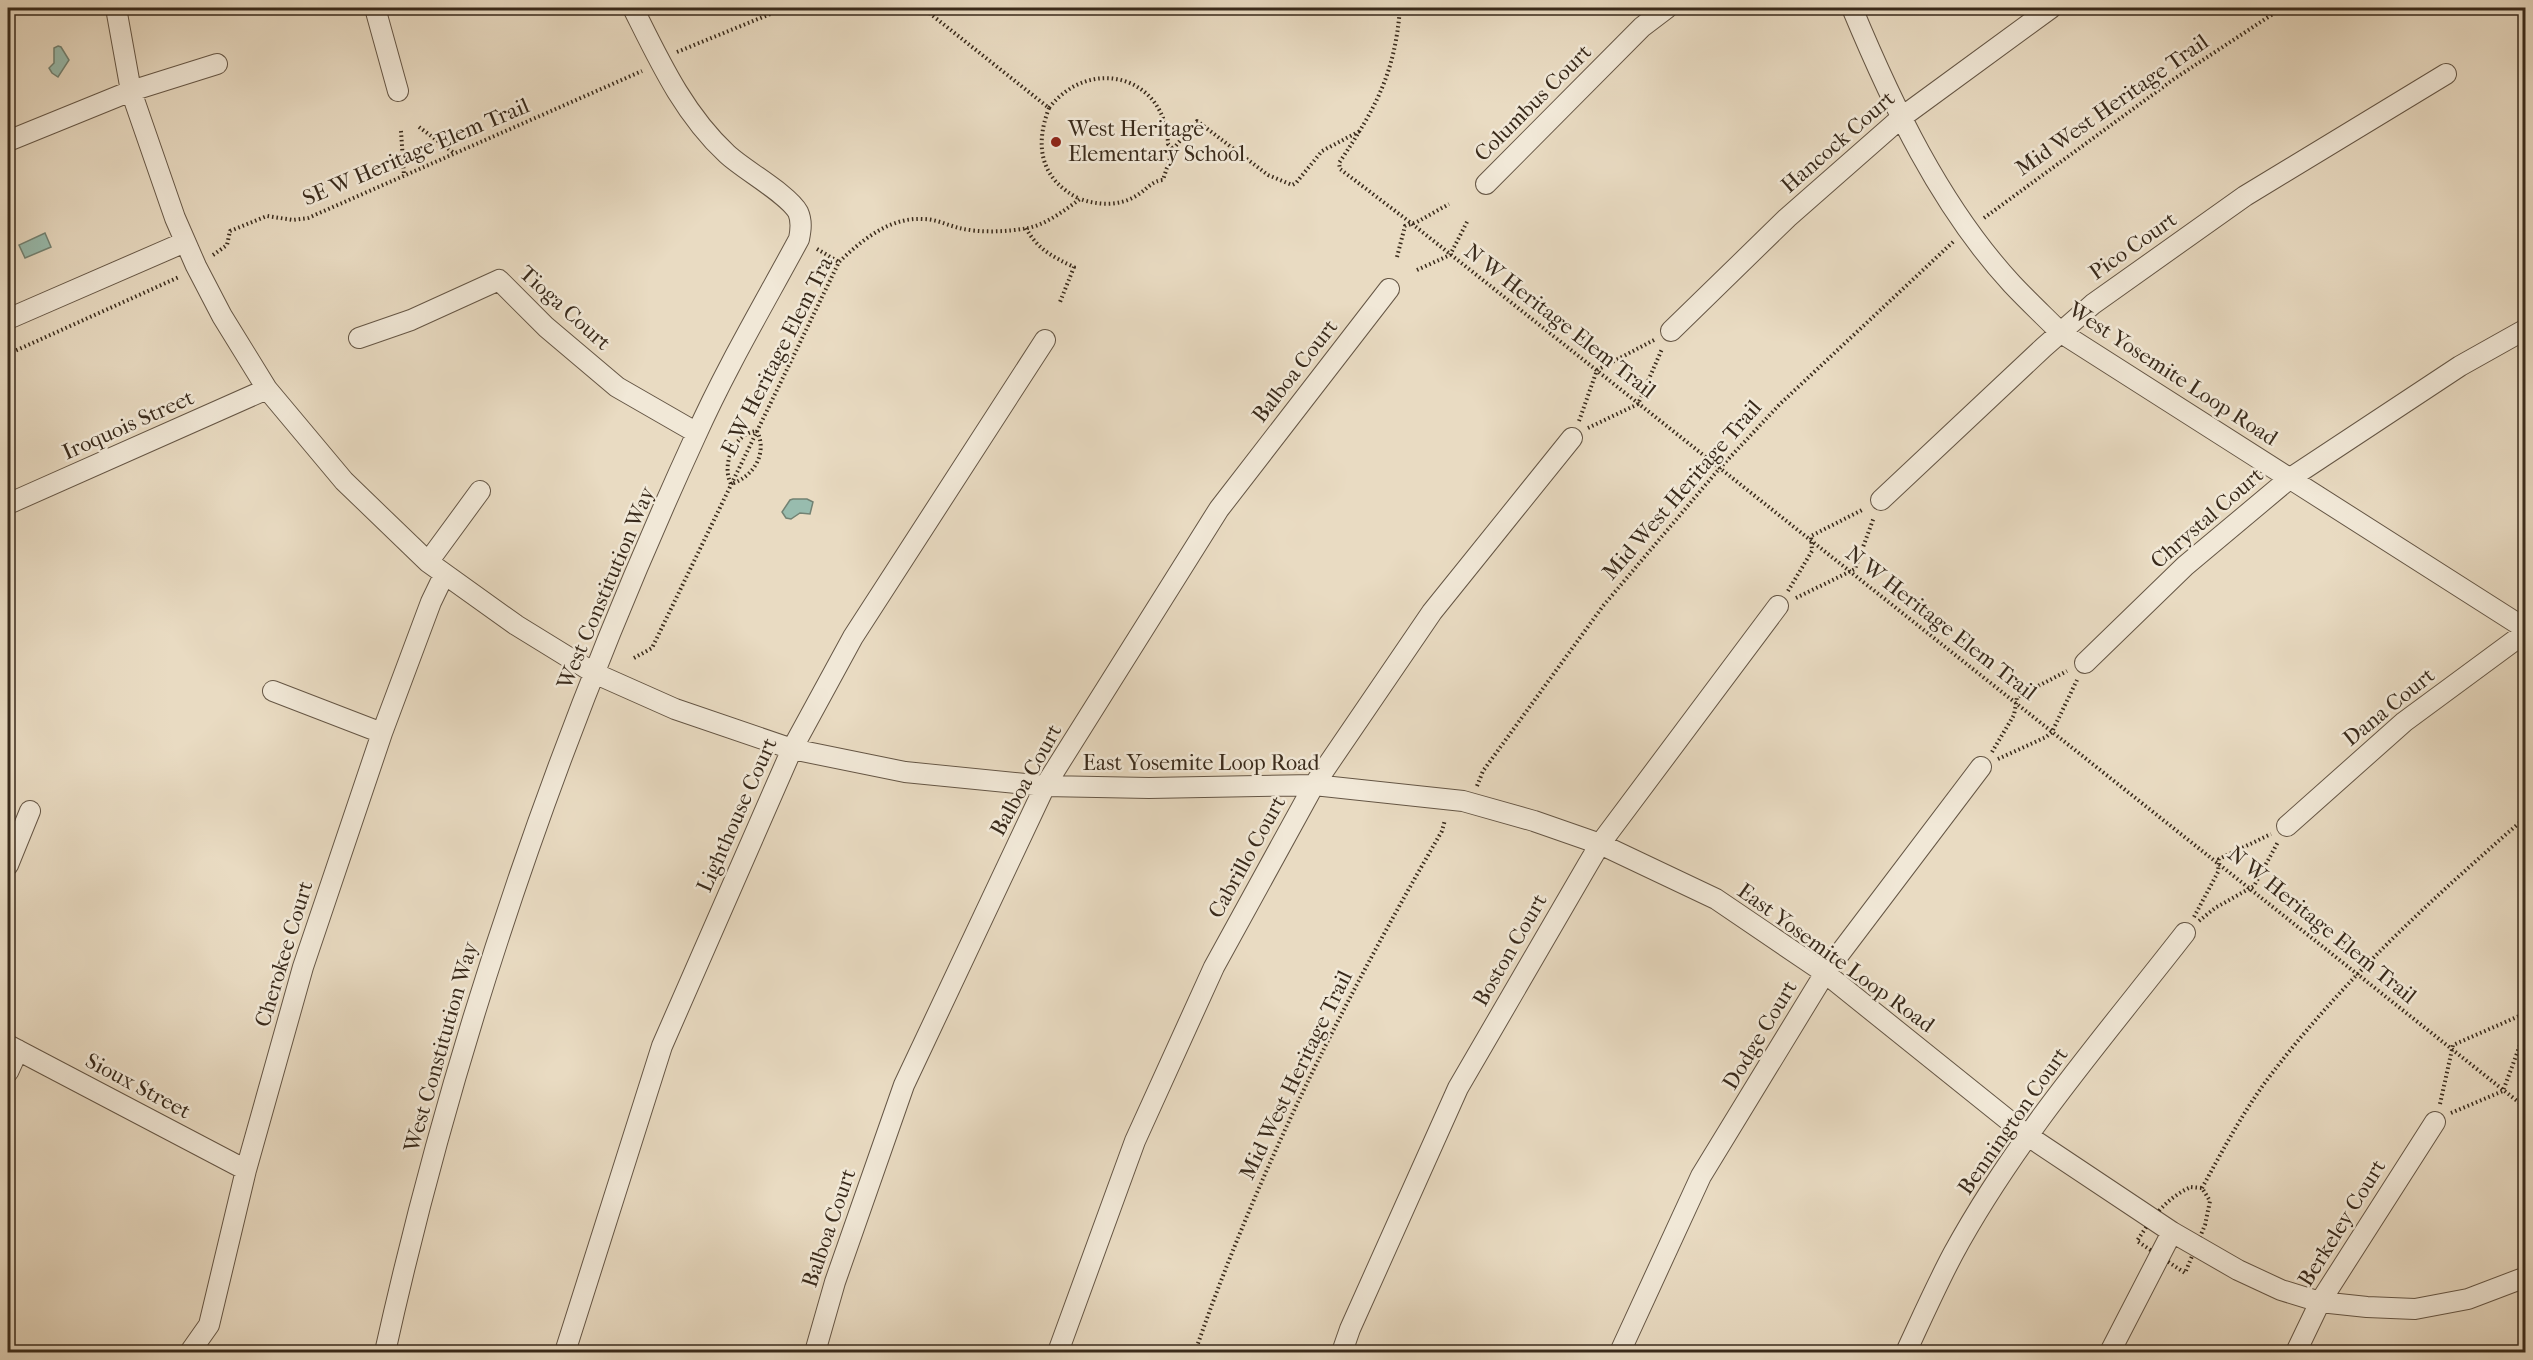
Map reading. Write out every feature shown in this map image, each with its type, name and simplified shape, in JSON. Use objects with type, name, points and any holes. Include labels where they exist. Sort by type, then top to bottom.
[{"type":"street","name":"East Yosemite Loop Road","points":[[116,8],[131,92],[185,242],[222,316],[267,389],[344,481],[428,562],[516,625],[594,673],[675,709],[792,749],[905,772],[1045,786],[1149,788],[1314,785],[1463,801],[1534,821],[1600,844],[1716,899],[1825,974],[2028,1136],[2172,1232],[2238,1270],[2282,1290],[2320,1302],[2415,1309],[2468,1299],[2525,1278]]},
{"type":"street","points":[[375,8],[398,91]]},
{"type":"street","points":[[633,8],[677,94],[701,127],[726,153],[797,210],[801,228],[799,239]]},
{"type":"street","name":"Columbus Court","points":[[1486,184],[1642,27],[1667,8]]},
{"type":"street","name":"West Yosemite Loop Road","points":[[1852,8],[1902,117],[1934,178],[1969,229],[2010,282],[2060,332],[2526,630]]},
{"type":"street","name":"Hancock Court","points":[[1671,331],[1787,219],[1902,117],[2051,8]]},
{"type":"street","points":[[8,141],[131,92],[217,64]]},
{"type":"street","name":"Pico Court","points":[[1881,500],[2060,332],[2093,304],[2245,196],[2446,74]]},
{"type":"street","name":"West Constitution Way","points":[[385,1353],[407,1252],[456,1071],[504,918],[594,673],[697,433],[799,239]]},
{"type":"street","points":[[8,319],[185,242]]},
{"type":"street","name":"Tioga Court","points":[[359,338],[411,320],[499,280],[546,327],[617,387],[697,433]]},
{"type":"street","name":"Balboa Court","points":[[815,1353],[835,1281],[904,1085],[1045,786],[1219,508],[1389,289]]},
{"type":"street","name":"Chrystal Court","points":[[2085,663],[2185,566],[2289,479],[2460,366],[2526,329]]},
{"type":"street","name":"Lighthouse Court","points":[[565,1353],[662,1046],[792,749],[853,637],[1045,340]]},
{"type":"street","name":"Iroquois Street","points":[[8,504],[267,389]]},
{"type":"street","name":"Cabrillo Court","points":[[1058,1353],[1135,1141],[1214,968],[1314,785],[1432,612],[1572,438]]},
{"type":"street","points":[[428,562],[480,491]]},
{"type":"street","name":"Cherokee Court","points":[[190,1353],[209,1325],[246,1170],[303,967],[382,733],[431,602],[444,575]]},
{"type":"street","name":"Boston Court","points":[[1342,1353],[1350,1329],[1458,1088],[1600,844],[1778,606]]},
{"type":"street","name":"Dana Court","points":[[2287,826],[2404,722],[2526,630]]},
{"type":"street","points":[[273,691],[382,733]]},
{"type":"street","name":"Dodge Court","points":[[1620,1353],[1701,1176],[1825,974],[1981,767]]},
{"type":"street","points":[[8,865],[30,812]]},
{"type":"street","name":"Bennington Court","points":[[1906,1353],[1953,1254],[2028,1136],[2185,933]]},
{"type":"street","points":[[8,1072],[13,1047]]},
{"type":"street","name":"Sioux Street","points":[[13,1047],[246,1170]]},
{"type":"street","name":"Berkeley Court","points":[[2296,1353],[2320,1302],[2435,1122]]},
{"type":"street","points":[[2110,1353],[2172,1232]]},
{"type":"path","points":[[685,47],[785,8]]},
{"type":"path","points":[[923,8],[1049,108]]},
{"type":"path","points":[[1173,149],[1168,144],[1166,127],[1159,108],[1136,86],[1120,79],[1093,78],[1077,83],[1049,108],[1042,132],[1044,161],[1049,174],[1057,184],[1080,199],[1104,204],[1132,198],[1155,180],[1163,180],[1173,149],[1197,121],[1268,175],[1292,185],[1322,151],[1360,131],[1382,91],[1390,69],[1400,8]]},
{"type":"path","name":"Mid West Heritage Trail","points":[[1991,212],[2174,79],[2282,8]]},
{"type":"path","name":"SE W Heritage Elem Trail","points":[[219,251],[227,245],[230,231],[273,216],[293,220],[308,218],[635,75]]},
{"type":"path","points":[[419,127],[454,154]]},
{"type":"path","points":[[401,130],[404,176]]},
{"type":"path","name":"N W Heritage Elem Trail","points":[[1360,131],[1339,163],[1340,169],[1597,370],[2526,1108]]},
{"type":"path","name":"E W Heritage Elem Tra","points":[[634,658],[652,648],[839,262],[871,234],[913,219],[933,220],[973,231],[1026,228],[1056,216],[1080,199]]},
{"type":"path","points":[[1397,257],[1405,226],[1449,204]]},
{"type":"path","points":[[1418,270],[1450,255],[1468,220]]},
{"type":"path","points":[[1026,228],[1033,242],[1050,255],[1074,267],[1060,302]]},
{"type":"path","points":[[799,239],[839,262]]},
{"type":"path","name":"Mid West Heritage Trail","points":[[1478,786],[1483,771],[1603,606],[1719,469],[1780,404],[1947,247]]},
{"type":"path","points":[[8,354],[170,283]]},
{"type":"path","points":[[1572,438],[1597,370],[1671,331]]},
{"type":"path","points":[[1572,438],[1603,420],[1638,404],[1671,331]]},
{"type":"path","points":[[757,431],[761,447],[754,468],[740,482],[731,484],[727,468],[734,447],[750,432],[757,431]]},
{"type":"path","points":[[1778,606],[1812,551],[1811,536],[1881,500]]},
{"type":"path","points":[[1778,606],[1855,569],[1881,500]]},
{"type":"path","points":[[1981,767],[2014,715],[2017,697],[2085,663]]},
{"type":"path","points":[[1981,767],[2046,737],[2052,732],[2085,663]]},
{"type":"path","points":[[2202,1188],[2236,1127],[2273,1072],[2356,975],[2482,855],[2526,817]]},
{"type":"path","name":"Mid West Heritage Trail","points":[[1195,1353],[1240,1233],[1291,1115],[1347,1002],[1442,831],[1444,820]]},
{"type":"path","points":[[2185,933],[2218,872],[2219,859],[2287,826]]},
{"type":"path","points":[[2185,933],[2215,908],[2254,886],[2287,826]]},
{"type":"path","points":[[2435,1122],[2445,1092],[2453,1045],[2526,1013]]},
{"type":"path","points":[[2435,1122],[2503,1090],[2526,1029]]},
{"type":"path","points":[[2166,1202],[2191,1187],[2202,1188]]},
{"type":"path","points":[[2202,1188],[2210,1201],[2205,1226]]},
{"type":"shaded area","points":[[58,46],[69,60],[58,77],[49,68],[54,63],[54,48]]},
{"type":"shaded area","points":[[45,233],[51,247],[25,258],[19,245]]},
{"type":"shaded area","points":[[793,499],[807,499],[813,502],[810,514],[800,513],[791,519],[786,518],[782,512]]},
{"type":"place","name":"West Heritage Elementary School","points":[[1056,142]]}]
